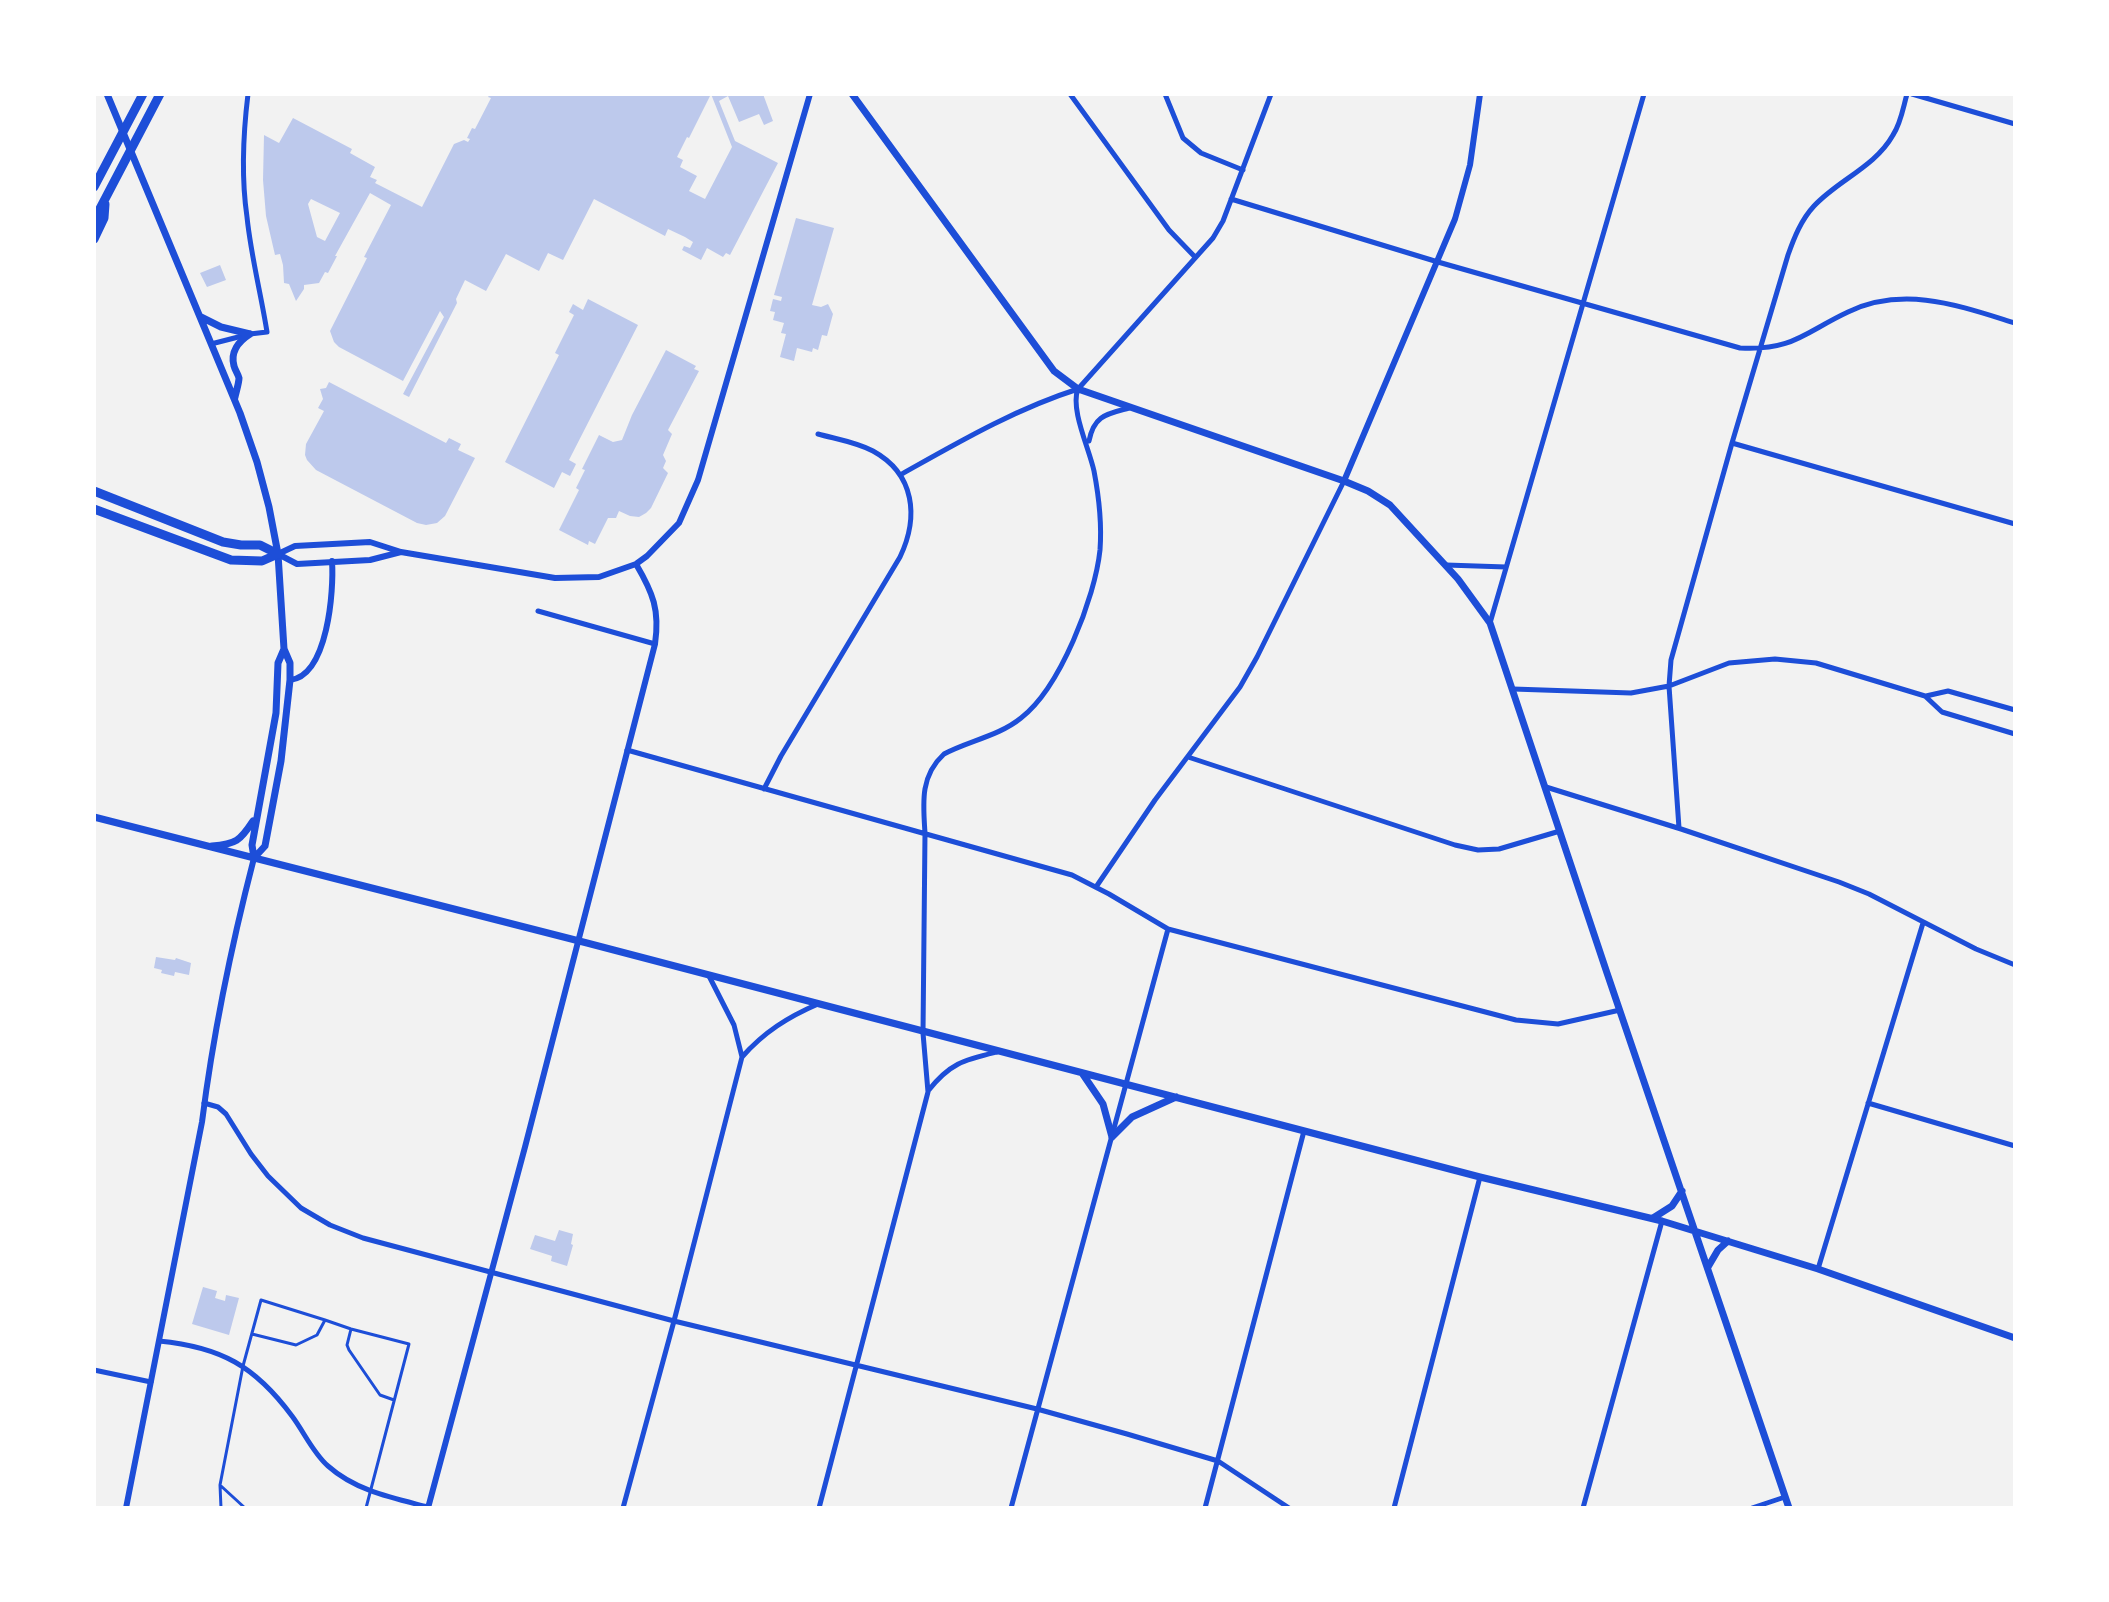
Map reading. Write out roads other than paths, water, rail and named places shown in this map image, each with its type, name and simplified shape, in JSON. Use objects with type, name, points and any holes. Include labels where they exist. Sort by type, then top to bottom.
[{"type":"highway","points":[[95,184],[143,94]]},
{"type":"highway","points":[[94,220],[160,94]]},
{"type":"highway","points":[[94,239],[104,218],[105,200]]},
{"type":"highway","points":[[94,491],[223,542],[260,545],[278,554]]},
{"type":"highway","points":[[94,509],[231,560],[262,561],[278,554]]},
{"type":"main road","points":[[107,94],[234,399],[264,487],[278,554],[284,649],[290,663],[290,680],[281,761],[265,846],[254,858]]},
{"type":"main road","points":[[852,94],[1054,371],[1078,389],[1368,491],[1390,505],[1458,579],[1490,623],[1789,1508]]},
{"type":"main road","points":[[200,316],[209,323],[250,334]]},
{"type":"main road","points":[[234,399],[239,379],[232,356],[243,338],[250,334]]},
{"type":"main road","points":[[254,858],[252,845],[256,816],[276,713],[278,663],[284,649]]},
{"type":"main road","points":[[207,847],[237,842],[256,816]]},
{"type":"main road","points":[[94,817],[1480,1177],[1653,1218],[1818,1269],[2015,1338]]},
{"type":"main road","points":[[1082,1073],[1103,1104],[1112,1137],[1132,1117],[1176,1097]]},
{"type":"main road","points":[[1653,1218],[1672,1206],[1682,1191]]},
{"type":"main road","points":[[1708,1267],[1718,1250],[1728,1241]]},
{"type":"street","points":[[211,344],[267,332],[247,218],[243,176],[248,94]]},
{"type":"street","points":[[278,554],[295,546],[370,542],[401,552],[555,578],[599,577],[636,564],[647,556],[679,523],[698,480],[810,94]]},
{"type":"street","points":[[1070,94],[1169,230],[1195,257]]},
{"type":"street","points":[[1165,94],[1183,138],[1201,153],[1243,170]]},
{"type":"street","points":[[819,1508],[928,1092],[923,1033],[924,790],[937,760],[1022,717],[1032,708],[1049,686],[1071,646],[1083,616],[1099,554],[1100,508],[1088,446],[1077,417],[1074,398],[1078,389],[1218,229],[1271,94]]},
{"type":"street","points":[[1096,887],[1155,800],[1240,687],[1344,481],[1455,219],[1470,165],[1480,94]]},
{"type":"street","points":[[1490,623],[1644,94]]},
{"type":"street","points":[[1679,828],[1669,686],[1671,660],[1732,443],[1796,234],[1823,197],[1884,148],[1898,126],[1910,94],[2015,124]]},
{"type":"street","points":[[1231,199],[1740,348],[1762,349],[1798,340],[1848,312],[1873,303],[1911,298],[1934,300],[2015,323]]},
{"type":"street","points":[[900,475],[1049,398],[1078,389]]},
{"type":"street","points":[[1088,446],[1091,427],[1099,418],[1131,407]]},
{"type":"street","points":[[764,789],[908,541],[912,511],[900,475],[876,453],[864,447],[818,434]]},
{"type":"street","points":[[1732,443],[2015,524]]},
{"type":"street","points":[[278,554],[297,564],[370,560],[401,552]]},
{"type":"street","points":[[290,680],[304,674],[319,650],[330,612],[332,561]]},
{"type":"street","points":[[159,1341],[203,1347],[243,1366],[278,1399],[326,1465],[354,1484],[428,1508],[655,644],[658,624],[655,602],[636,564]]},
{"type":"street","points":[[1445,565],[1506,567]]},
{"type":"street","points":[[538,611],[655,644]]},
{"type":"street","points":[[1513,689],[1624,693],[1669,686],[1729,663],[1775,659],[1816,663],[1925,696],[1942,712],[2015,734]]},
{"type":"street","points":[[1925,696],[1948,691],[2015,710]]},
{"type":"street","points":[[627,750],[1072,875],[1168,929],[1516,1020],[1558,1024],[1620,1010]]},
{"type":"street","points":[[1188,757],[1478,850],[1499,849],[1560,831]]},
{"type":"street","points":[[1545,787],[1839,882],[2015,965]]},
{"type":"street","points":[[126,1508],[240,915],[254,858]]},
{"type":"street","points":[[1818,1269],[1923,923]]},
{"type":"street","points":[[1011,1508],[1168,929]]},
{"type":"street","points":[[708,975],[734,1025],[742,1057]]},
{"type":"street","points":[[623,1508],[742,1057],[777,1024],[818,1004]]},
{"type":"street","points":[[928,1092],[948,1069],[973,1058],[999,1052]]},
{"type":"street","points":[[204,1103],[218,1107],[226,1114],[251,1154],[293,1201],[340,1230],[674,1321],[1037,1409],[1218,1461],[1289,1508]]},
{"type":"street","points":[[1868,1103],[2015,1146]]},
{"type":"street","points":[[1205,1508],[1304,1131]]},
{"type":"street","points":[[1394,1508],[1480,1177]]},
{"type":"street","points":[[1583,1508],[1662,1221]]},
{"type":"street","points":[[94,1370],[151,1382]]},
{"type":"street","points":[[1752,1508],[1785,1497]]},
{"type":"lane","points":[[221,1508],[220,1485],[243,1366],[261,1300],[409,1344],[366,1508]]},
{"type":"lane","points":[[252,1334],[296,1345],[317,1335],[325,1320]]},
{"type":"lane","points":[[351,1329],[347,1345],[349,1350],[380,1395],[394,1400]]},
{"type":"lane","points":[[220,1485],[245,1508]]}]
